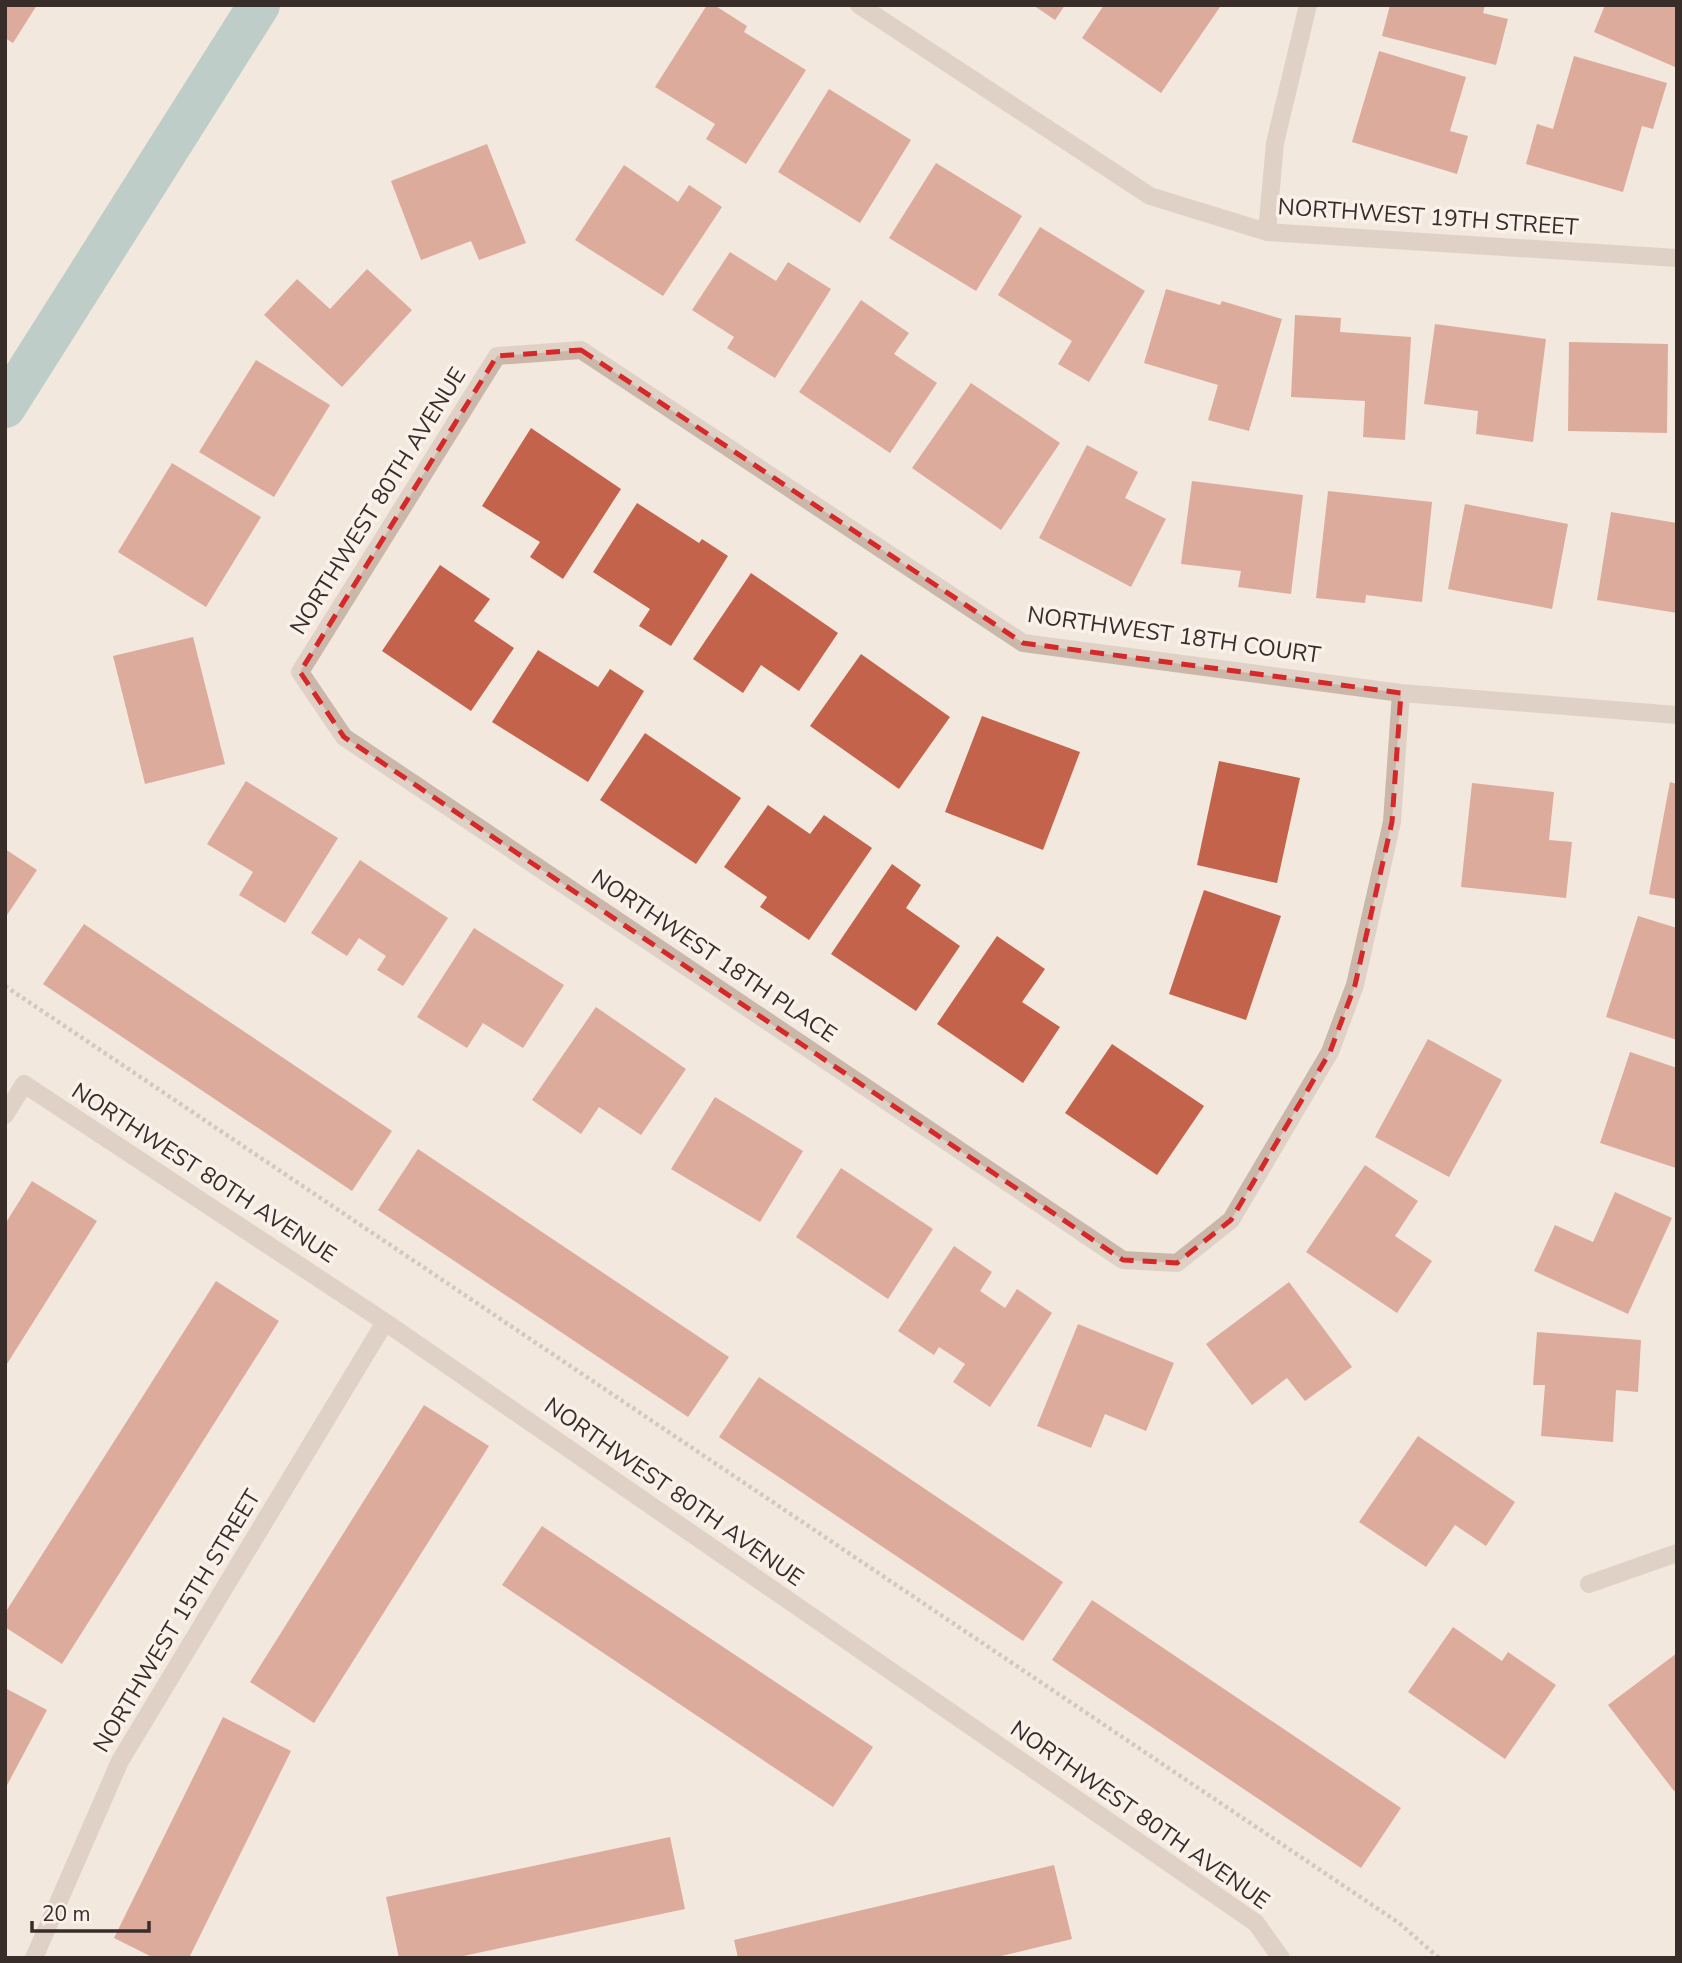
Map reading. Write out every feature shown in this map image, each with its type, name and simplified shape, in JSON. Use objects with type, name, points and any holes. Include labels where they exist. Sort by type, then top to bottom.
[{"type":"street","name":"NORTHWEST 19TH STREET","points":[[859,5],[1150,195],[1267,232],[1677,258]]},
{"type":"street","points":[[1267,232],[1275,143],[1308,5]]},
{"type":"street","name":"NORTHWEST 18TH COURT","points":[[497,356],[581,350],[1023,643],[1401,693],[1677,715]]},
{"type":"street","name":"NORTHWEST 80TH AVENUE","points":[[300,671],[497,356]]},
{"type":"street","name":"NORTHWEST 18TH PLACE","points":[[300,671],[344,737],[1123,1260],[1177,1264],[1231,1220],[1330,1052],[1355,985],[1392,822],[1401,693]]},
{"type":"street","name":"NORTHWEST 80TH AVENUE","points":[[5,1115],[24,1084],[385,1322],[1256,1923],[1281,1958]]},
{"type":"street","name":"NORTHWEST 15TH STREET","points":[[34,1958],[120,1761],[385,1322]]},
{"type":"street","points":[[1590,1584],[1677,1553]]},
{"type":"path","points":[[5,986],[1399,1923],[1439,1958]]},
{"type":"highlighted area","points":[[581,350],[1023,643],[1401,693],[1392,822],[1355,985],[1330,1052],[1231,1220],[1177,1263],[1123,1260],[344,737],[300,672],[497,356]]},
{"type":"building","points":[[5,5],[37,5],[13,43],[5,38]]},
{"type":"building","points":[[707,5],[714,5],[747,26],[744,32],[806,70],[746,164],[706,139],[715,124],[655,87]]},
{"type":"building","points":[[1033,5],[1065,5],[1055,20]]},
{"type":"building","points":[[1104,5],[1220,7],[1161,93],[1082,38]]},
{"type":"building","points":[[1390,5],[1485,5],[1483,13],[1508,19],[1496,65],[1382,36]]},
{"type":"building","points":[[1605,5],[1677,5],[1675,67],[1594,32]]},
{"type":"building","points":[[1379,51],[1466,77],[1450,131],[1468,136],[1457,174],[1352,142]]},
{"type":"building","points":[[1574,56],[1667,83],[1653,129],[1642,126],[1623,192],[1526,164],[1537,124],[1553,129]]},
{"type":"building","points":[[829,89],[911,140],[860,223],[778,172]]},
{"type":"building","points":[[487,144],[526,243],[479,260],[471,241],[421,260],[391,181]]},
{"type":"building","points":[[936,163],[1022,216],[976,291],[889,238]]},
{"type":"building","points":[[624,165],[678,202],[689,185],[722,207],[663,296],[575,240]]},
{"type":"building","points":[[1040,227],[1145,291],[1089,382],[1058,364],[1072,341],[998,295]]},
{"type":"building","points":[[730,252],[776,281],[788,262],[831,289],[775,378],[727,348],[734,337],[692,310]]},
{"type":"building","points":[[367,269],[412,310],[342,387],[264,315],[297,279],[330,309]]},
{"type":"building","points":[[1166,289],[1220,305],[1222,301],[1282,319],[1249,431],[1208,420],[1218,385],[1144,363]]},
{"type":"building","points":[[861,300],[909,333],[894,354],[937,383],[890,453],[799,392]]},
{"type":"building","points":[[1295,315],[1341,318],[1340,332],[1411,337],[1405,440],[1363,437],[1365,401],[1291,397]]},
{"type":"building","points":[[1435,324],[1546,339],[1533,442],[1476,434],[1478,411],[1424,404]]},
{"type":"building","points":[[1569,342],[1668,344],[1667,433],[1568,431]]},
{"type":"building","points":[[256,360],[330,405],[274,497],[199,452]]},
{"type":"building","points":[[971,383],[1060,443],[1001,530],[912,468]]},
{"type":"building","points":[[531,428],[621,489],[563,579],[530,557],[540,542],[482,506]]},
{"type":"building","points":[[1087,445],[1138,472],[1125,498],[1166,519],[1131,587],[1039,538]]},
{"type":"building","points":[[172,463],[261,517],[206,607],[118,552]]},
{"type":"building","points":[[1192,481],[1303,495],[1291,594],[1238,587],[1241,571],[1181,564]]},
{"type":"building","points":[[1328,491],[1432,502],[1422,602],[1366,595],[1365,603],[1316,598]]},
{"type":"building","points":[[637,503],[699,543],[702,539],[728,556],[671,646],[639,626],[650,609],[593,572]]},
{"type":"building","points":[[1465,504],[1568,524],[1552,609],[1448,589]]},
{"type":"building","points":[[1611,512],[1677,523],[1677,613],[1597,600]]},
{"type":"building","points":[[440,565],[490,599],[474,621],[514,648],[471,711],[382,651]]},
{"type":"building","points":[[751,573],[838,633],[799,691],[761,665],[743,693],[693,659]]},
{"type":"building","points":[[193,637],[225,764],[145,784],[113,656]]},
{"type":"building","points":[[538,650],[598,687],[610,669],[644,691],[588,782],[492,722]]},
{"type":"building","points":[[861,654],[950,717],[899,789],[810,726]]},
{"type":"building","points":[[982,716],[1080,752],[1043,850],[945,812]]},
{"type":"building","points":[[645,733],[741,798],[696,864],[600,800]]},
{"type":"building","points":[[1219,761],[1300,778],[1277,883],[1197,865]]},
{"type":"building","points":[[246,781],[338,838],[285,923],[239,895],[253,872],[207,844]]},
{"type":"building","points":[[1670,782],[1677,784],[1677,899],[1649,894]]},
{"type":"building","points":[[1472,783],[1554,792],[1549,840],[1572,842],[1566,898],[1461,887]]},
{"type":"building","points":[[768,805],[810,834],[824,815],[872,848],[809,940],[760,907],[767,897],[724,867]]},
{"type":"building","points":[[5,849],[37,870],[5,918]]},
{"type":"building","points":[[360,860],[448,918],[403,986],[377,970],[386,956],[359,938],[347,956],[311,933]]},
{"type":"building","points":[[892,864],[921,885],[906,908],[960,946],[916,1011],[831,954]]},
{"type":"building","points":[[1204,890],[1281,916],[1246,1020],[1169,994]]},
{"type":"building","points":[[1638,916],[1677,928],[1677,1040],[1606,1017]]},
{"type":"building","points":[[84,924],[392,1131],[352,1191],[43,984]]},
{"type":"building","points":[[474,928],[564,985],[523,1048],[483,1023],[467,1048],[417,1017]]},
{"type":"building","points":[[997,936],[1045,969],[1022,1002],[1060,1027],[1023,1083],[937,1024]]},
{"type":"building","points":[[596,1007],[686,1069],[641,1135],[599,1107],[581,1134],[532,1100]]},
{"type":"building","points":[[1428,1039],[1502,1080],[1449,1177],[1375,1137]]},
{"type":"building","points":[[1112,1044],[1204,1106],[1157,1175],[1065,1113]]},
{"type":"building","points":[[1630,1052],[1677,1068],[1676,1168],[1600,1143]]},
{"type":"building","points":[[715,1097],[803,1151],[760,1222],[671,1169]]},
{"type":"building","points":[[418,1149],[729,1357],[688,1417],[378,1210]]},
{"type":"building","points":[[1365,1165],[1418,1201],[1395,1236],[1432,1261],[1397,1313],[1306,1252]]},
{"type":"building","points":[[841,1168],[933,1229],[888,1299],[796,1237]]},
{"type":"building","points":[[32,1181],[97,1221],[5,1367],[5,1224]]},
{"type":"building","points":[[1615,1192],[1672,1218],[1628,1314],[1534,1271],[1555,1225],[1593,1242]]},
{"type":"building","points":[[954,1246],[992,1272],[980,1291],[1005,1308],[1017,1289],[1052,1313],[990,1407],[953,1382],[965,1364],[939,1347],[934,1355],[898,1331]]},
{"type":"building","points":[[216,1281],[279,1321],[62,1664],[5,1627],[5,1613]]},
{"type":"building","points":[[1289,1282],[1352,1367],[1305,1401],[1287,1378],[1252,1405],[1206,1344]]},
{"type":"building","points":[[1078,1324],[1174,1363],[1146,1431],[1105,1414],[1091,1448],[1037,1426]]},
{"type":"building","points":[[1537,1332],[1641,1340],[1638,1392],[1616,1390],[1613,1442],[1541,1436],[1545,1385],[1533,1385]]},
{"type":"building","points":[[759,1377],[1063,1582],[1023,1641],[719,1437]]},
{"type":"building","points":[[424,1405],[489,1446],[314,1723],[250,1682]]},
{"type":"building","points":[[1418,1436],[1515,1502],[1486,1546],[1455,1525],[1426,1567],[1359,1522]]},
{"type":"building","points":[[542,1526],[873,1747],[833,1807],[502,1585]]},
{"type":"building","points":[[1092,1600],[1401,1808],[1361,1868],[1052,1660]]},
{"type":"building","points":[[1453,1627],[1502,1661],[1508,1652],[1556,1685],[1505,1759],[1408,1692]]},
{"type":"building","points":[[1677,1653],[1677,1790],[1674,1791],[1608,1705]]},
{"type":"building","points":[[5,1688],[47,1710],[5,1789]]},
{"type":"building","points":[[223,1717],[291,1751],[189,1958],[154,1958],[114,1938]]},
{"type":"building","points":[[670,1837],[685,1909],[454,1958],[399,1958],[386,1897]]},
{"type":"building","points":[[1054,1865],[1072,1939],[993,1958],[738,1958],[734,1940]]},
{"type":"waterway","points":[[5,407],[259,5]]}]
